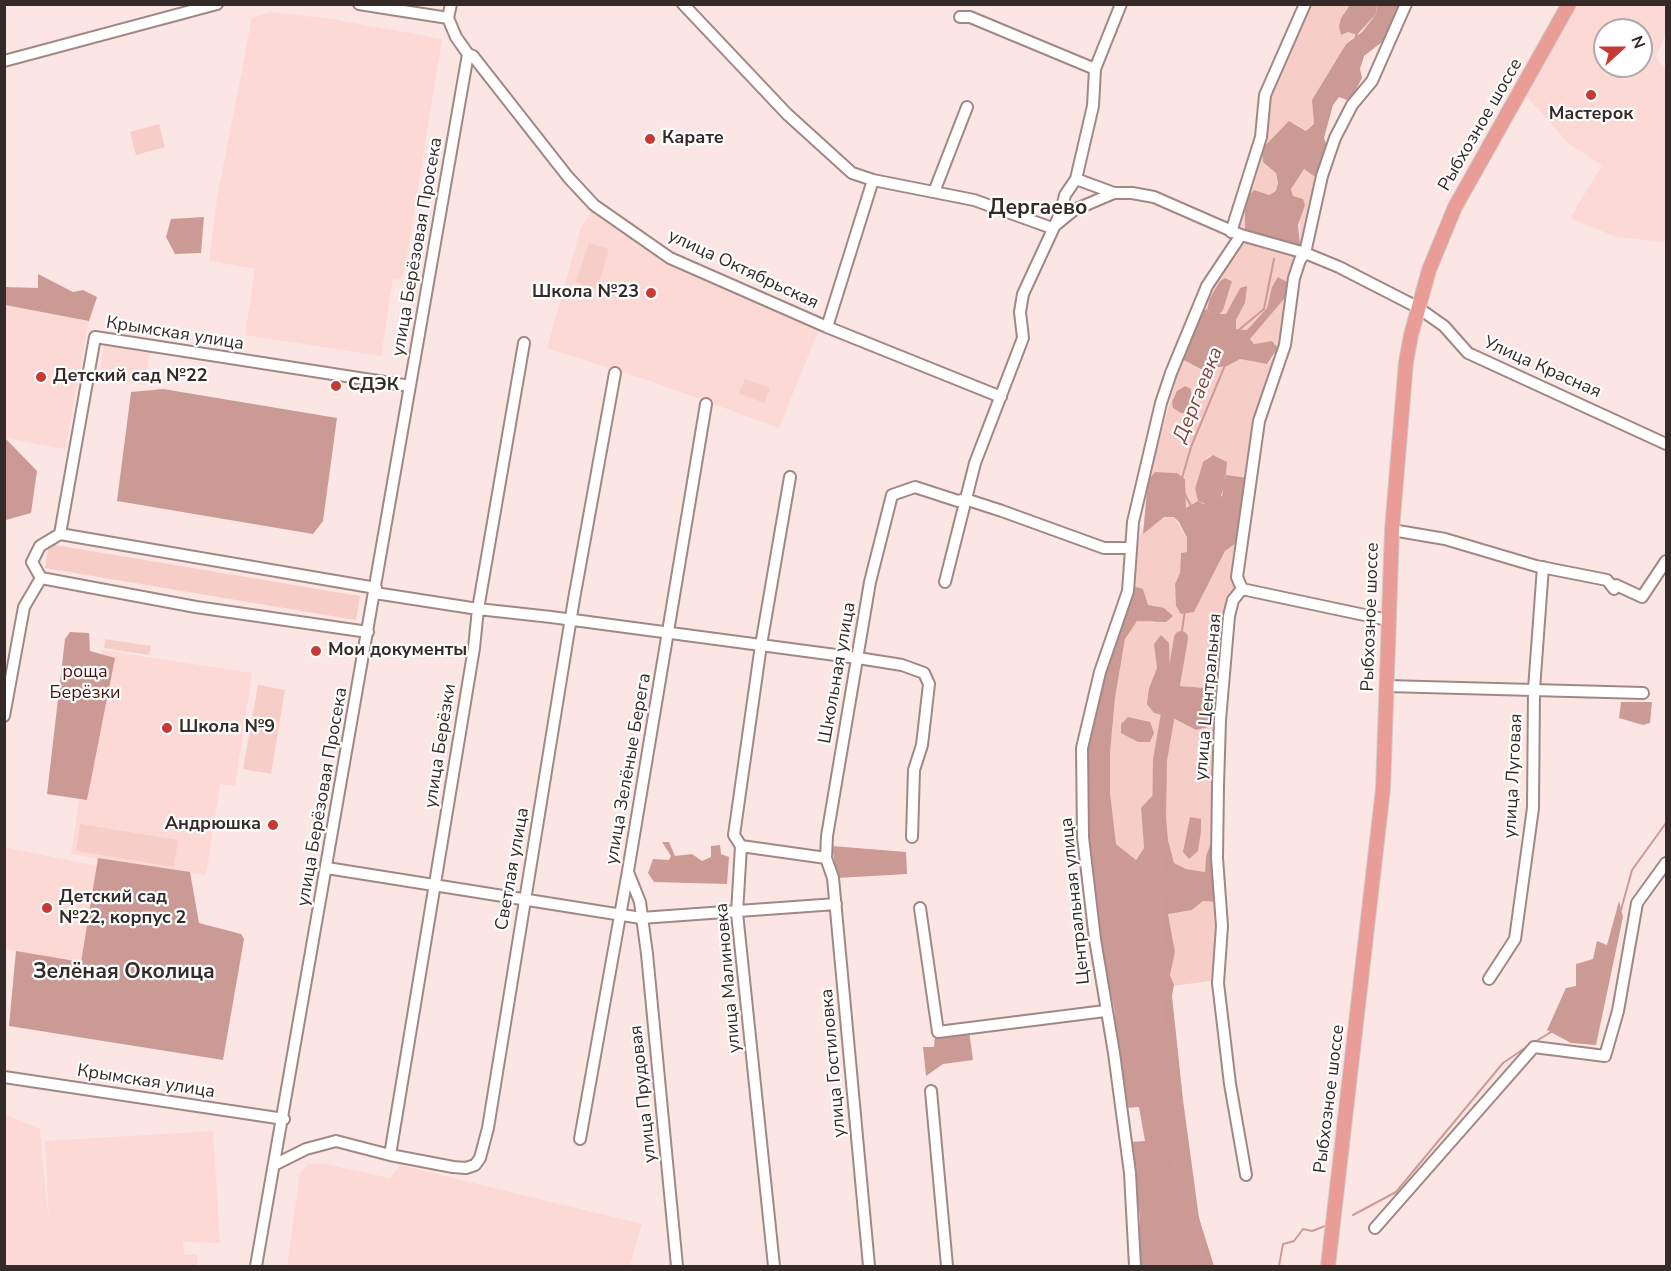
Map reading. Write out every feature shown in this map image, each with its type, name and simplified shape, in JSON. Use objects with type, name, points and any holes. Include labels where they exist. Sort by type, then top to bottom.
[{"type":"main road","name":"Рыбхозное шоссе","points":[[1328,1266],[1383,789],[1392,530],[1406,362],[1417,307],[1455,207],[1569,4]]},
{"type":"street","points":[[4,61],[217,4]]},
{"type":"street","points":[[359,4],[448,13],[456,37],[468,54]]},
{"type":"street","points":[[683,4],[819,146],[852,173],[873,180],[974,200],[1052,228]]},
{"type":"street","points":[[945,582],[975,463],[1023,338],[1020,312],[1023,294],[1061,212],[1065,195],[1076,179],[1093,105],[1095,69],[1120,4]]},
{"type":"street","name":"Центральная улица","points":[[1136,1266],[1131,1173],[1106,1011],[1083,837],[1082,748],[1100,672],[1128,591],[1133,522],[1171,373],[1207,286],[1236,233],[1261,137],[1266,95],[1305,4]]},
{"type":"street","points":[[1388,620],[1242,589],[1237,576],[1259,421],[1286,345],[1294,278],[1305,253],[1322,176],[1335,138],[1352,105],[1372,81],[1406,4]]},
{"type":"street","points":[[960,17],[970,17],[1095,69]]},
{"type":"street","name":"улица Октябрьская","points":[[468,54],[473,56],[568,177],[594,205],[670,258],[827,327],[1001,397]]},
{"type":"street","name":"улица Берёзовая Просека","points":[[256,1266],[284,1119],[468,54]]},
{"type":"street","points":[[934,192],[967,107]]},
{"type":"street","points":[[1076,179],[1114,193]]},
{"type":"street","points":[[827,327],[873,180]]},
{"type":"street","points":[[1052,228],[1074,210],[1114,193]]},
{"type":"street","name":"Улица Красная","points":[[1114,193],[1154,197],[1236,233],[1305,253],[1339,267],[1417,307],[1444,326],[1468,353],[1666,444]]},
{"type":"street","name":"Крымская улица","points":[[60,534],[95,337],[410,386]]},
{"type":"street","name":"улица Берёзки","points":[[390,1155],[478,609],[524,343]]},
{"type":"street","name":"Светлая улица","points":[[276,1164],[306,1149],[336,1141],[390,1155],[466,1168],[475,1165],[480,1158],[488,1128],[524,898],[615,373]]},
{"type":"street","name":"улица Зелёные Берега","points":[[580,1140],[628,872],[706,404]]},
{"type":"street","name":"улица Малиновка","points":[[774,1266],[737,913],[741,846],[734,835],[761,645],[790,477]]},
{"type":"street","name":"Школьная улица","points":[[826,858],[827,836],[870,582],[892,495],[915,487],[958,501],[965,499]]},
{"type":"street","points":[[965,499],[1104,548],[1131,548]]},
{"type":"street","points":[[1392,530],[1445,539],[1543,567],[1607,580],[1613,588],[1616,585],[1642,597],[1666,561]]},
{"type":"street","points":[[41,578],[32,562],[40,546],[60,534],[478,609],[858,658],[918,670],[924,673],[928,680],[922,745],[914,770],[912,837]]},
{"type":"street","name":"улица Луговая","points":[[1489,980],[1515,939],[1533,808],[1534,689],[1543,567]]},
{"type":"street","points":[[41,578],[196,607],[368,633]]},
{"type":"street","points":[[4,716],[24,607],[41,578]]},
{"type":"street","name":"улица Центральная","points":[[1242,589],[1233,600],[1229,616],[1220,720],[1217,858],[1222,926],[1218,983],[1230,1084],[1246,1175]]},
{"type":"street","points":[[1387,686],[1643,693]]},
{"type":"street","points":[[741,846],[826,858]]},
{"type":"street","name":"улица Гостиловка","points":[[826,858],[833,878],[836,904],[869,1266]]},
{"type":"street","points":[[1375,1228],[1534,1047],[1605,1056],[1618,1011],[1638,903],[1666,862]]},
{"type":"street","points":[[327,868],[641,918],[737,913],[836,904]]},
{"type":"street","name":"улица Прудовая","points":[[628,872],[640,902],[648,965],[677,1266]]},
{"type":"street","points":[[921,908],[938,1032],[1106,1011]]},
{"type":"street","name":"Крымская улица","points":[[4,1077],[284,1119]]},
{"type":"street","points":[[931,1091],[947,1266]]},
{"type":"shaded area","points":[[1309,5],[1350,5],[1341,18],[1341,35],[1348,32],[1355,35],[1346,44],[1312,100],[1314,124],[1307,131],[1294,123],[1288,124],[1262,150],[1276,173],[1278,184],[1276,192],[1269,195],[1254,190],[1255,236],[1238,228],[1268,95]]},
{"type":"shaded area","points":[[1350,5],[1377,5],[1376,14],[1357,35],[1348,32],[1341,35],[1339,27],[1341,18]]},
{"type":"shaded area","points":[[1575,5],[1666,5],[1666,32],[1656,58],[1666,69],[1666,242],[1616,237],[1570,218],[1602,165],[1569,144],[1526,96]]},
{"type":"shaded area","points":[[270,12],[332,19],[442,39],[405,269],[400,280],[393,279],[381,356],[245,335],[255,269],[209,261],[217,198],[252,18]]},
{"type":"shaded area","points":[[159,124],[165,147],[136,155],[130,132]]},
{"type":"shaded area","points":[[1304,168],[1317,179],[1303,241],[1300,245],[1300,218],[1291,189]]},
{"type":"shaded area","points":[[1279,208],[1287,214],[1280,226],[1261,229],[1254,211]]},
{"type":"shaded area","name":"Школа №23","points":[[592,210],[660,258],[819,329],[779,428],[650,381],[547,348],[580,230]]},
{"type":"shaded area","points":[[204,217],[201,253],[175,254],[166,237],[171,219]]},
{"type":"shaded area","points":[[1246,242],[1296,255],[1286,320],[1278,348],[1272,341],[1253,344],[1250,339],[1284,299],[1272,287],[1267,308],[1247,330],[1235,329],[1236,320],[1245,303],[1240,288],[1226,314],[1219,315],[1232,280],[1225,278],[1220,281],[1207,309],[1202,311],[1222,267]]},
{"type":"shaded area","points":[[589,243],[609,249],[597,289],[576,282]]},
{"type":"shaded area","points":[[1225,278],[1232,281],[1223,310],[1219,315],[1210,314],[1207,309],[1210,298],[1220,281]]},
{"type":"shaded area","name":"Детский сад №22","points":[[4,305],[89,321],[65,449],[5,438]]},
{"type":"shaded area","points":[[104,345],[150,353],[145,385],[99,378]]},
{"type":"shaded area","points":[[1273,358],[1277,361],[1249,478],[1226,475],[1222,459],[1213,455],[1207,457],[1195,489],[1198,501],[1186,508],[1185,478],[1177,473],[1155,472],[1148,480],[1182,359],[1214,369],[1240,359],[1267,364]]},
{"type":"shaded area","points":[[745,379],[770,388],[764,403],[739,393]]},
{"type":"shaded area","points":[[1185,386],[1191,389],[1192,403],[1189,413],[1181,413],[1173,408],[1172,402],[1177,391]]},
{"type":"shaded area","points":[[1213,455],[1227,462],[1225,485],[1219,501],[1208,505],[1198,501],[1195,489],[1203,462]]},
{"type":"shaded area","points":[[1164,517],[1174,517],[1187,539],[1187,552],[1181,553],[1180,573],[1175,584],[1176,606],[1194,612],[1225,551],[1236,543],[1236,592],[1215,680],[1205,688],[1179,686],[1170,673],[1171,658],[1157,653],[1157,668],[1149,688],[1154,713],[1173,718],[1196,730],[1215,717],[1213,837],[1206,856],[1205,872],[1186,869],[1174,863],[1168,840],[1165,804],[1141,808],[1144,848],[1135,860],[1116,844],[1110,793],[1110,753],[1115,698],[1125,639],[1137,620],[1155,623],[1148,605],[1133,586],[1136,551],[1142,528],[1143,533]]},
{"type":"shaded area","points":[[49,544],[360,596],[356,620],[45,568]]},
{"type":"shaded area","points":[[105,639],[151,646],[149,655],[104,648]]},
{"type":"shaded area","name":"Школа №9","points":[[102,650],[252,673],[235,786],[220,784],[206,875],[71,854]]},
{"type":"shaded area","points":[[258,685],[285,690],[271,774],[243,769]]},
{"type":"shaded area","points":[[1621,702],[1652,702],[1650,723],[1643,725],[1619,718]]},
{"type":"shaded area","points":[[1128,717],[1150,722],[1154,733],[1150,742],[1138,742],[1121,733],[1121,724]]},
{"type":"shaded area","points":[[1190,817],[1201,819],[1201,831],[1198,851],[1189,859],[1183,852]]},
{"type":"shaded area","points":[[80,824],[178,840],[174,867],[76,851]]},
{"type":"shaded area","points":[[662,842],[669,842],[675,856],[692,854],[702,861],[711,857],[711,846],[720,845],[721,854],[729,857],[727,884],[654,882],[648,873],[653,859],[669,860],[671,856]]},
{"type":"shaded area","name":"Детский сад №22, корпус 2","points":[[4,847],[97,866],[81,963],[5,949]]},
{"type":"shaded area","points":[[1203,901],[1218,902],[1217,978],[1173,986],[1170,975],[1175,952],[1168,913],[1192,910]]},
{"type":"shaded area","points":[[1619,901],[1623,917],[1596,1045],[1571,1043],[1547,1030],[1566,988],[1576,986],[1576,964],[1593,959],[1597,941],[1607,945]]},
{"type":"shaded area","points":[[4,1114],[40,1129],[49,1225],[45,1141],[213,1131],[220,1243],[183,1242],[184,1255],[197,1254],[197,1266],[5,1266]]},
{"type":"shaded area","points":[[309,1164],[325,1164],[390,1178],[400,1165],[642,1224],[630,1266],[287,1266],[300,1173]]},
{"type":"green space","points":[[1377,5],[1400,5],[1382,42],[1364,56],[1360,69],[1362,78],[1350,101],[1339,97],[1333,105],[1324,138],[1327,146],[1318,179],[1304,169],[1291,189],[1293,196],[1303,199],[1305,205],[1298,225],[1300,245],[1255,236],[1245,230],[1245,199],[1254,190],[1269,195],[1276,191],[1278,183],[1276,173],[1263,162],[1262,149],[1289,121],[1306,131],[1314,124],[1312,100],[1346,44],[1362,32],[1376,14]]},
{"type":"green space","points":[[38,274],[73,292],[83,290],[97,297],[89,321],[5,305],[5,287],[38,288]]},
{"type":"green space","points":[[1278,277],[1289,283],[1284,299],[1250,339],[1254,344],[1272,341],[1278,348],[1267,364],[1240,359],[1227,366],[1201,369],[1182,359],[1202,311],[1207,309],[1210,314],[1226,314],[1240,288],[1247,286],[1245,303],[1236,320],[1236,329],[1247,330],[1267,308],[1272,287]]},
{"type":"green space","points":[[163,389],[337,418],[323,521],[313,534],[117,501],[131,392]]},
{"type":"green space","points":[[5,438],[37,471],[31,513],[6,520]]},
{"type":"green space","points":[[1155,472],[1177,473],[1185,479],[1186,508],[1198,501],[1204,504],[1222,496],[1226,475],[1249,478],[1236,543],[1225,551],[1194,612],[1181,614],[1176,606],[1175,584],[1180,573],[1181,553],[1187,552],[1187,538],[1179,522],[1174,517],[1164,517],[1143,534],[1148,480]]},
{"type":"green space","points":[[1133,586],[1143,589],[1148,605],[1164,608],[1173,616],[1166,622],[1137,621],[1125,639],[1115,698],[1110,753],[1110,793],[1116,844],[1136,860],[1144,848],[1141,808],[1154,794],[1165,804],[1168,840],[1174,863],[1186,869],[1205,872],[1206,856],[1213,837],[1218,902],[1203,901],[1192,910],[1168,914],[1175,952],[1170,975],[1174,985],[1172,996],[1183,1100],[1199,1218],[1214,1266],[1140,1266],[1140,1218],[1131,1142],[1145,1141],[1139,1107],[1125,1108],[1114,1008],[1096,928],[1090,878],[1085,746],[1093,701]]},
{"type":"green space","name":"роща Берёзки","points":[[70,632],[89,633],[90,651],[115,658],[87,800],[47,794],[65,639]]},
{"type":"green space","points":[[1161,635],[1169,643],[1170,673],[1179,686],[1205,688],[1215,680],[1219,668],[1215,717],[1208,727],[1196,730],[1173,718],[1154,713],[1147,704],[1149,688],[1157,668],[1154,644]]},
{"type":"green space","points":[[832,846],[906,852],[907,874],[837,878]]},
{"type":"green space","points":[[98,858],[190,872],[199,923],[241,934],[244,939],[223,1060],[9,1026],[16,951],[81,962]]},
{"type":"green space","points":[[969,1031],[973,1060],[943,1064],[926,1076],[923,1047],[934,1047],[935,1035]]},
{"type":"waterway","points":[[1273,209],[1329,102],[1335,82],[1357,34]]},
{"type":"waterway","name":"Дергаевка","points":[[1267,227],[1271,239]]},
{"type":"waterway","name":"Дергаевка","points":[[1193,549],[1197,517],[1180,485],[1191,447],[1240,329],[1264,309],[1274,259]]},
{"type":"waterway","name":"Дергаевка","points":[[1181,638],[1193,553]]},
{"type":"waterway","points":[[1156,991],[1160,760],[1181,638]]},
{"type":"waterway","points":[[1621,910],[1632,870],[1666,823]]},
{"type":"waterway","points":[[1157,1000],[1161,1089],[1193,1223],[1200,1266]]},
{"type":"waterway","points":[[1533,1043],[1551,1032]]},
{"type":"waterway","points":[[1353,1215],[1396,1192],[1503,1063],[1528,1046]]},
{"type":"waterway","points":[[1279,1266],[1283,1244],[1294,1241],[1303,1229],[1312,1231],[1325,1226]]},
{"type":"place","name":"Мастерок","points":[[1591,95]]},
{"type":"place","name":"Карате","points":[[650,139]]},
{"type":"place","name":"Школа №23","points":[[651,293]]},
{"type":"place","name":"Детский сад №22","points":[[41,377]]},
{"type":"place","name":"СДЭК","points":[[336,386]]},
{"type":"place","name":"Мои документы","points":[[316,651]]},
{"type":"place","name":"Школа №9","points":[[167,728]]},
{"type":"place","name":"Андрюшка","points":[[273,825]]},
{"type":"place","name":"Детский сад №22, корпус 2","points":[[47,908]]},
{"type":"district","name":"Дергаево","points":[[1038,209]]},
{"type":"district","name":"Зелёная Околица","points":[[124,973]]}]
